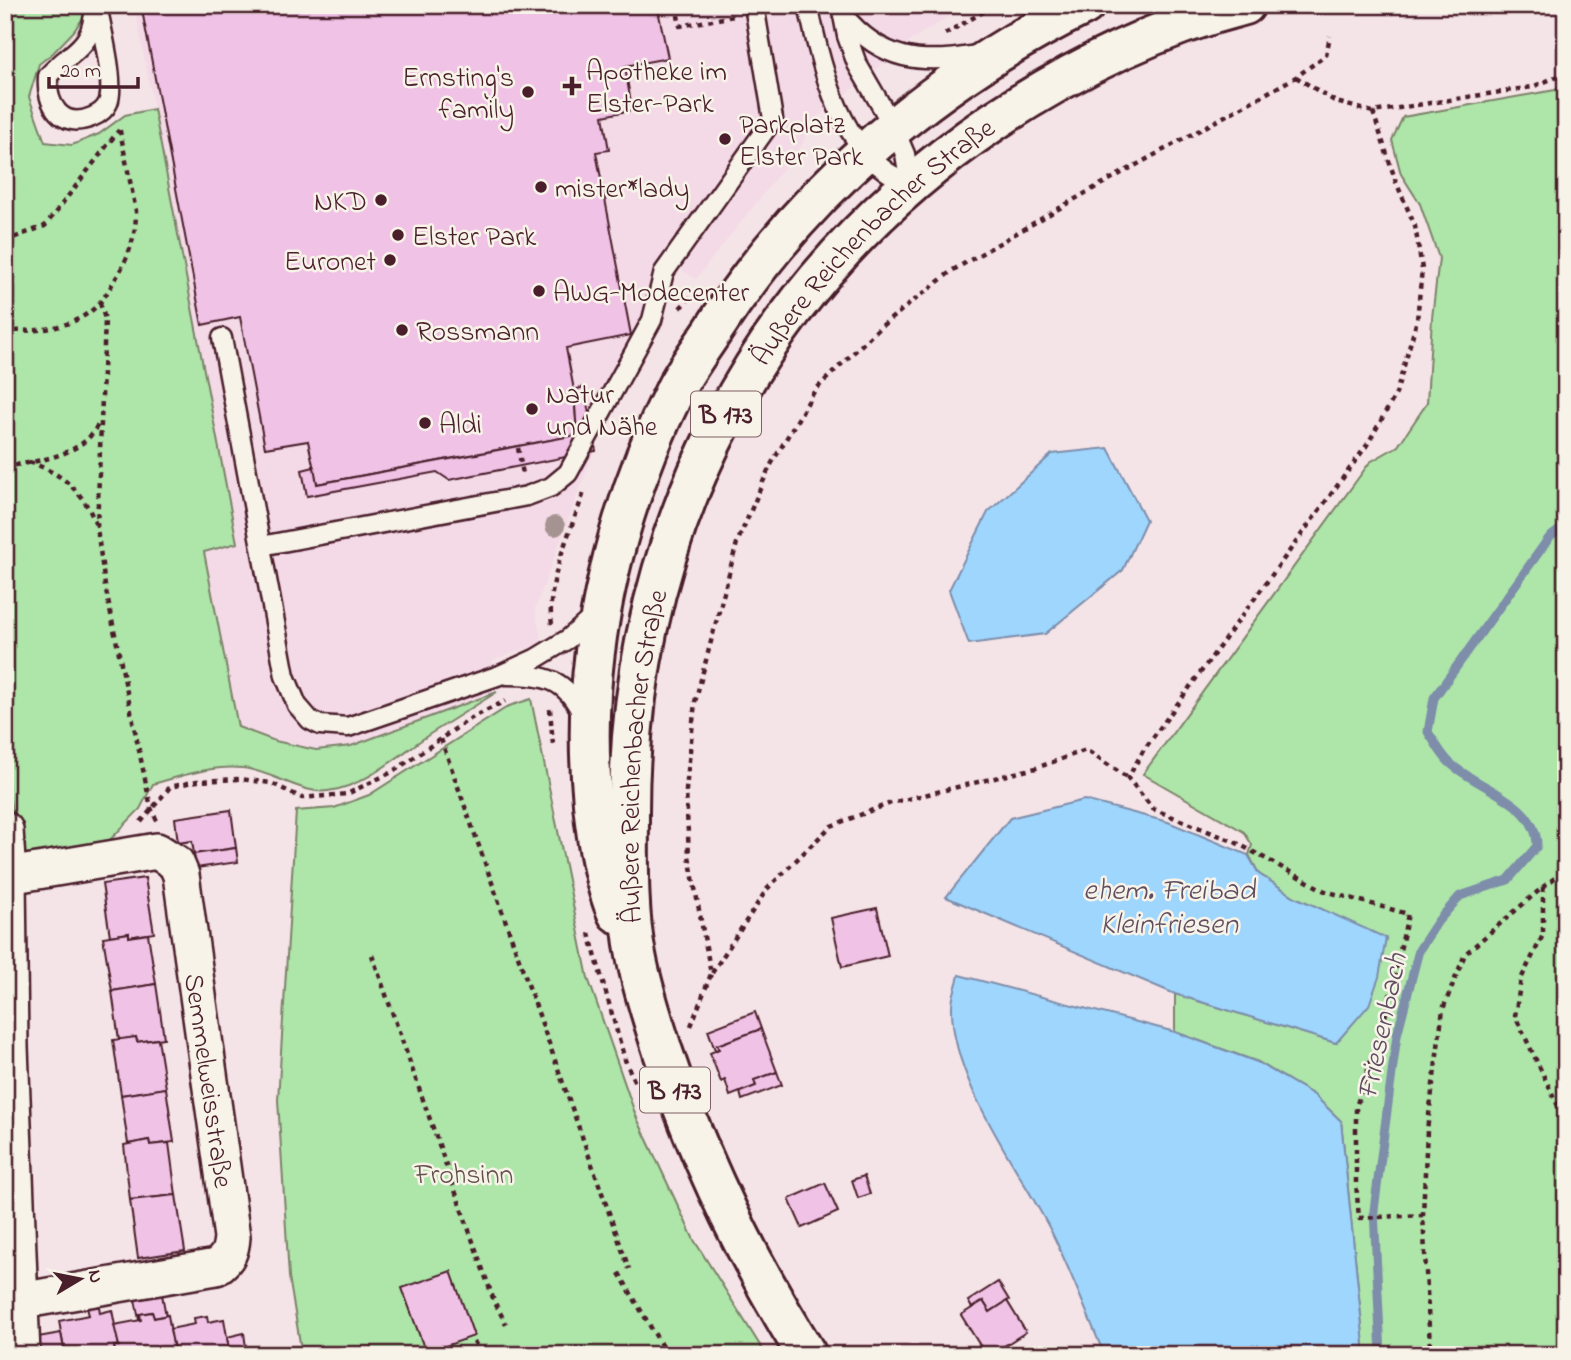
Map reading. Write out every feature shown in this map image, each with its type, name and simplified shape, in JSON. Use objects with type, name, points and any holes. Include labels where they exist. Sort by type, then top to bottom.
[{"type":"main road","name":"B 173","points":[[1000,51],[1085,5]]},
{"type":"main road","name":"Äußere Reichenbacher Straße","points":[[635,953],[629,847],[629,782],[635,695],[651,609],[674,533],[714,436],[742,382],[806,292],[840,252],[910,184],[977,133],[1040,90],[1136,43],[1174,27],[1245,5]]},
{"type":"main road","name":"Äußere Reichenbacher Straße","points":[[807,1355],[733,1220],[703,1157],[671,1078],[635,953],[615,908],[600,853],[588,729],[593,666],[602,607],[624,519],[647,453],[677,386],[737,293],[809,207],[879,139],[1000,51]]},
{"type":"street","points":[[5,830],[8,876],[7,1049],[22,1355]]},
{"type":"street","points":[[8,876],[157,851],[176,863]]},
{"type":"street","name":"Semmelweisstraße","points":[[20,1301],[216,1267],[226,1261],[232,1247],[202,1016],[181,875],[176,863]]},
{"type":"lane","points":[[96,5],[110,81],[108,102],[100,114],[83,121],[70,120],[59,114],[51,101],[47,88],[48,76],[86,43],[94,25],[96,5]]},
{"type":"lane","points":[[808,5],[821,64],[842,114],[905,154],[910,184]]},
{"type":"lane","points":[[261,546],[527,496],[551,487],[572,467],[652,320],[664,272],[773,119],[755,8]]},
{"type":"lane","points":[[842,9],[847,36],[858,64],[886,171],[910,184]]},
{"type":"lane","points":[[842,9],[866,39],[894,54],[940,60],[1000,51]]},
{"type":"lane","points":[[222,338],[285,676],[297,705],[310,720],[320,725],[348,727],[500,675],[535,659],[568,639],[602,607]]},
{"type":"lane","points":[[500,675],[536,675],[555,681],[567,690],[577,703],[588,729]]},
{"type":"path","points":[[677,5],[681,26],[755,8]]},
{"type":"path","points":[[711,974],[689,856],[686,790],[695,702],[737,543],[769,468],[815,390],[879,328],[953,270],[1296,77],[1326,55],[1330,36]]},
{"type":"path","points":[[1296,77],[1336,102],[1373,112],[1532,87],[1566,73]]},
{"type":"path","points":[[5,330],[28,332],[51,328],[89,313],[100,303],[134,242],[136,211],[110,81]]},
{"type":"path","points":[[1128,778],[1143,751],[1367,444],[1396,394],[1417,320],[1422,269],[1415,226],[1396,181],[1373,112]]},
{"type":"path","points":[[5,241],[45,226],[120,130]]},
{"type":"path","points":[[100,303],[105,319],[97,528],[106,586],[151,808],[176,863]]},
{"type":"path","points":[[5,467],[71,451],[97,426],[101,413]]},
{"type":"path","points":[[28,462],[50,469],[72,486],[89,507],[97,528]]},
{"type":"path","points":[[115,857],[170,787],[197,781],[240,779],[271,783],[302,798],[347,794],[394,771],[468,719],[510,697]]},
{"type":"path","points":[[441,739],[629,1269]]},
{"type":"path","points":[[691,1027],[711,974],[767,889],[831,826],[891,803],[1036,768],[1086,750],[1128,778],[1153,809],[1235,842],[1325,891],[1408,914],[1387,1010],[1356,1107],[1356,1183],[1359,1218],[1423,1215]]},
{"type":"path","points":[[1434,1355],[1430,1347],[1423,1215],[1427,1130],[1443,1009],[1465,954],[1543,887],[1566,873]]},
{"type":"path","points":[[1543,887],[1543,935],[1521,979],[1515,1016],[1566,1117]]},
{"type":"path","points":[[372,955],[494,1301],[506,1324]]},
{"type":"path","points":[[620,1273],[667,1355]]},
{"type":"path","points":[[474,1341],[481,1355]]},
{"type":"shaded area","name":"Elster Park","points":[[134,5],[968,5],[914,38],[812,122],[802,145],[696,279],[677,267],[666,293],[662,314],[602,430],[535,609],[542,643],[493,660],[497,692],[351,746],[316,750],[274,741],[238,728],[204,552],[237,543]]},
{"type":"green space","points":[[5,5],[85,5],[85,15],[74,31],[39,64],[29,97],[45,142],[72,145],[99,134],[125,115],[154,109],[237,543],[204,552],[238,727],[275,741],[316,750],[351,746],[497,692],[356,783],[318,791],[253,770],[231,767],[208,770],[153,784],[140,809],[106,844],[27,857],[16,839],[5,764]]},
{"type":"green space","points":[[1566,85],[1566,1355],[1365,1355],[1341,1121],[1314,1095],[1258,1062],[1175,1032],[1175,994],[1336,1043],[1386,939],[1295,897],[1259,874],[1249,855],[1252,845],[1244,832],[1143,774],[1370,462],[1398,446],[1427,403],[1439,258],[1420,204],[1401,174],[1392,140],[1403,117],[1555,90]]},
{"type":"green space","name":"Frohsinn","points":[[531,699],[588,978],[636,1116],[694,1240],[766,1355],[302,1355],[289,1277],[278,1100],[296,811],[334,808],[369,795],[509,706]]},
{"type":"water","points":[[1108,448],[1146,520],[1123,570],[1045,634],[969,644],[949,590],[988,512],[1052,454]]},
{"type":"water","name":"ehem. Freibad Kleinfriesen","points":[[1084,800],[1168,822],[1248,855],[1259,874],[1295,897],[1386,938],[1379,977],[1369,1005],[1336,1043],[1175,994],[946,897],[1010,818]]},
{"type":"water","points":[[959,975],[1175,1032],[1257,1062],[1314,1095],[1341,1121],[1365,1355],[1104,1354],[1053,1235],[990,1124],[962,1064],[954,1035],[952,1006]]},
{"type":"building","name":"Elster Park","points":[[141,5],[657,5],[668,58],[625,66],[632,110],[603,116],[609,150],[596,152],[631,335],[566,348],[574,390],[577,435],[317,484],[308,441],[265,448],[240,317],[202,325]]},
{"type":"building","points":[[584,387],[596,451],[449,480],[437,472],[307,496],[302,470],[314,467],[317,484],[577,435],[574,390]]},
{"type":"building","points":[[231,810],[236,848],[194,854],[192,841],[178,843],[175,818]]},
{"type":"building","points":[[236,848],[238,862],[196,868],[194,854]]},
{"type":"building","points":[[145,878],[154,933],[129,937],[129,933],[110,936],[102,884]]},
{"type":"building","points":[[877,908],[888,956],[842,967],[831,918]]},
{"type":"building","points":[[129,933],[129,937],[148,934],[156,984],[112,991],[103,937]]},
{"type":"building","points":[[156,984],[164,1038],[137,1042],[136,1037],[119,1040],[112,991]]},
{"type":"building","points":[[755,1012],[761,1029],[717,1045],[719,1049],[715,1050],[708,1030]]},
{"type":"building","points":[[761,1029],[777,1072],[754,1080],[756,1086],[730,1096],[725,1080],[721,1082],[710,1053],[719,1049],[717,1045]]},
{"type":"building","points":[[136,1037],[137,1042],[158,1039],[166,1088],[121,1095],[113,1040]]},
{"type":"building","points":[[777,1072],[782,1085],[742,1100],[740,1092],[756,1086],[754,1080]]},
{"type":"building","points":[[166,1088],[174,1142],[150,1145],[149,1140],[128,1144],[121,1095]]},
{"type":"building","points":[[149,1140],[150,1145],[169,1143],[176,1195],[130,1200],[124,1145]]},
{"type":"building","points":[[864,1176],[870,1194],[858,1198],[852,1180]]},
{"type":"building","points":[[825,1183],[838,1212],[802,1228],[789,1199]]},
{"type":"building","points":[[176,1195],[185,1251],[138,1258],[130,1200]]},
{"type":"building","points":[[451,1271],[474,1336],[426,1353],[402,1288]]},
{"type":"building","points":[[998,1282],[1009,1300],[990,1312],[983,1301],[972,1308],[968,1301]]},
{"type":"building","points":[[161,1289],[166,1316],[154,1318],[152,1312],[140,1314],[139,1320],[134,1294]]},
{"type":"building","points":[[983,1301],[990,1312],[1007,1301],[1026,1332],[990,1355],[986,1355],[961,1315]]},
{"type":"building","points":[[99,1306],[100,1313],[112,1310],[119,1346],[114,1346],[116,1355],[65,1355],[59,1321],[89,1315],[87,1308]]},
{"type":"building","points":[[152,1312],[154,1318],[168,1315],[174,1349],[169,1350],[170,1355],[116,1355],[114,1346],[119,1346],[114,1325],[141,1320],[140,1314]]},
{"type":"building","points":[[207,1316],[208,1322],[224,1319],[230,1355],[170,1355],[169,1350],[174,1349],[170,1329],[195,1324],[194,1318]]},
{"type":"building","points":[[61,1333],[65,1355],[41,1355],[38,1337]]},
{"type":"building","points":[[244,1333],[247,1355],[230,1355],[227,1337]]},
{"type":"waterway","name":"Friesenbach","points":[[1381,1355],[1374,1210],[1397,1035],[1419,950],[1438,921],[1460,896],[1508,880],[1537,846],[1534,831],[1517,807],[1462,772],[1441,752],[1428,732],[1434,698],[1549,538],[1566,525]]},
{"type":"place","name":"Apotheke im Elster-Park","points":[[572,86]]},
{"type":"place","name":"Ernsting's family","points":[[528,92]]},
{"type":"place","name":"Parkplatz Elster Park","points":[[725,139]]},
{"type":"place","name":"mister*lady","points":[[541,187]]},
{"type":"place","name":"NKD","points":[[381,200]]},
{"type":"place","name":"Elster Park","points":[[398,235]]},
{"type":"place","name":"Euronet","points":[[390,260]]},
{"type":"place","name":"AWG-Modecenter","points":[[539,291]]},
{"type":"place","name":"Rossmann","points":[[402,330]]},
{"type":"place","name":"Natur und Nähe","points":[[532,409]]},
{"type":"place","name":"Aldi","points":[[425,423]]}]
